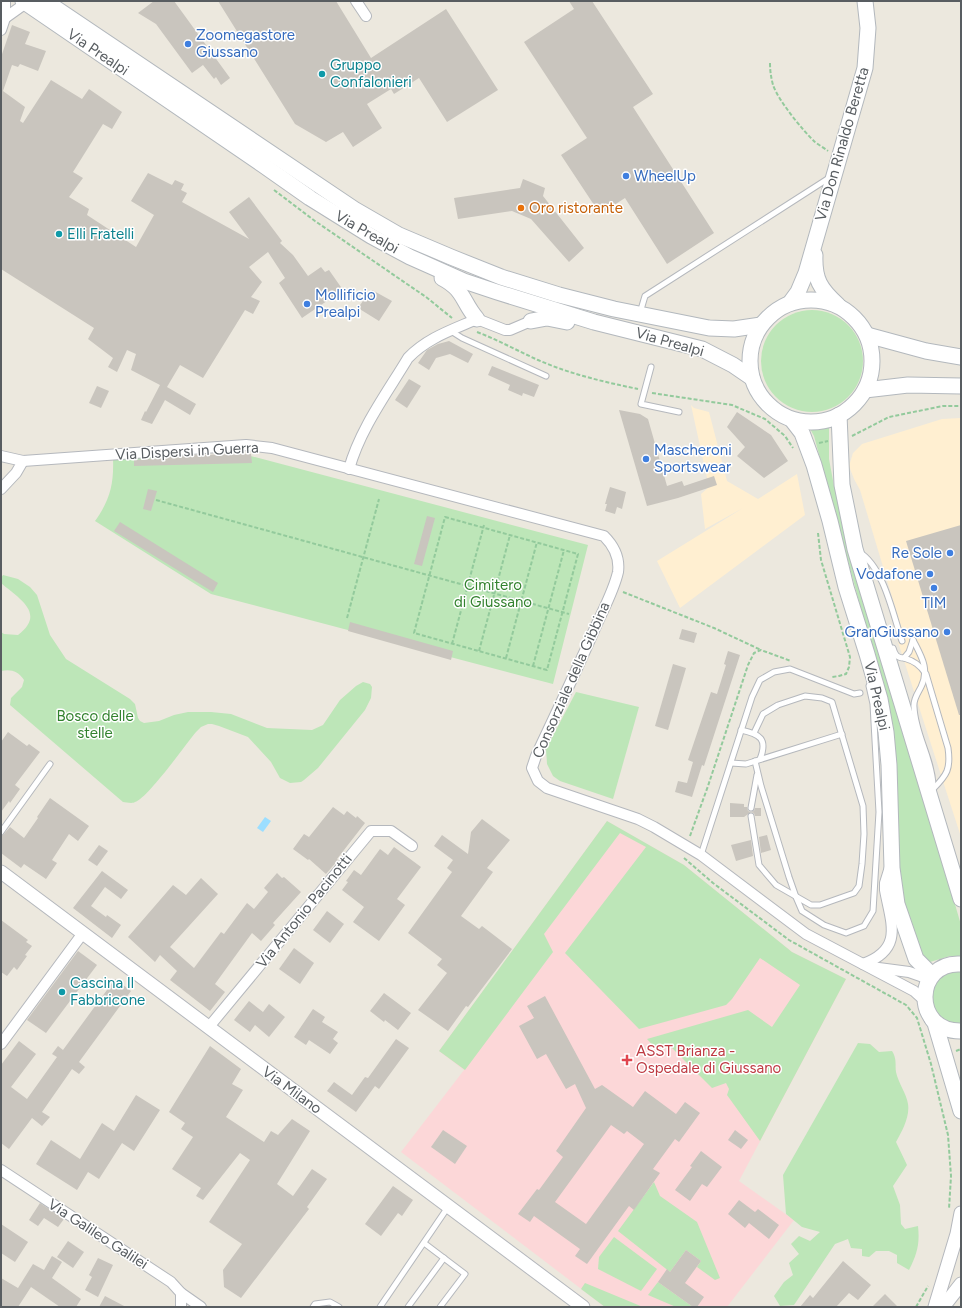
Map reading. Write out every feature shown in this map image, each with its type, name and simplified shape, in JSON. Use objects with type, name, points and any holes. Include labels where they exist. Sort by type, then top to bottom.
[{"type":"main road","name":"Via Prealpi","points":[[45,1],[354,209],[399,235],[501,277],[559,295],[639,314],[709,328],[734,329],[761,325]]},
{"type":"main road","name":"Via Don Rinaldo Beretta","points":[[790,303],[798,292],[806,273],[865,68],[868,28],[865,1]]},
{"type":"main road","name":"Via Prealpi","points":[[24,2],[264,165],[310,198],[371,236],[416,260],[464,281],[594,322],[702,349],[733,365],[752,378]]},
{"type":"main road","name":"Via Don Rinaldo Beretta","points":[[816,238],[815,263],[818,281],[827,295],[840,307]]},
{"type":"main road","points":[[416,260],[430,272],[454,285],[462,294],[472,314],[477,319]]},
{"type":"main road","points":[[803,300],[816,300],[828,302],[840,307],[851,314],[867,335],[872,353],[871,372],[865,390],[857,402],[832,419],[817,422],[801,422],[780,415],[771,408],[759,394],[752,378],[749,360],[752,341],[761,325],[774,312],[790,303],[803,300]]},
{"type":"main road","points":[[531,321],[547,318],[572,324],[594,322]]},
{"type":"main road","points":[[867,335],[926,351],[961,357]]},
{"type":"main road","points":[[865,390],[908,385],[961,386]]},
{"type":"main road","name":"Via Prealpi","points":[[839,415],[842,485],[855,549],[961,900]]},
{"type":"main road","name":"Via Prealpi","points":[[792,420],[802,433],[807,444],[824,501],[846,587],[880,699],[886,732],[889,765],[892,861],[897,904],[916,959],[931,977]]},
{"type":"main road","points":[[961,964],[947,965],[939,969],[931,977],[926,986],[924,1000],[928,1013],[935,1023],[961,1111]]},
{"type":"main road","points":[[932,1018],[944,1028],[952,1031],[961,1031]]},
{"type":"street","points":[[5,1],[6,18]]},
{"type":"street","points":[[356,1],[366,16]]},
{"type":"street","points":[[1,30],[6,18],[24,2]]},
{"type":"street","points":[[349,469],[353,454],[361,437],[408,358],[416,350],[425,343],[450,330],[477,319],[505,330],[510,330],[531,321]]},
{"type":"street","name":"Via Dispersi in Guerra","points":[[1,456],[23,461],[246,445],[272,448],[349,469]]},
{"type":"street","points":[[1,489],[16,473],[23,461]]},
{"type":"street","name":"Consorziale della Gibbina","points":[[349,469],[604,536],[613,545],[617,557],[618,570],[613,588],[536,756],[532,768],[538,780],[547,788],[638,819],[686,846],[701,855],[806,934],[914,991],[924,1000]]},
{"type":"street","name":"Via Antonio Pacinotti","points":[[208,1028],[371,831],[391,831],[412,846]]},
{"type":"street","points":[[866,965],[884,952],[893,935],[885,890],[885,883],[892,861]]},
{"type":"street","name":"Via Milano","points":[[1,872],[583,1307]]},
{"type":"street","points":[[1,1044],[83,933]]},
{"type":"street","points":[[866,965],[931,977]]},
{"type":"street","name":"Via Galileo Galilei","points":[[1,1170],[171,1282],[181,1293],[201,1307]]},
{"type":"street","points":[[934,1307],[957,1234],[955,1211]]},
{"type":"street","points":[[943,1307],[961,1284]]},
{"type":"street","points":[[181,1293],[181,1307]]},
{"type":"lane","points":[[639,314],[645,296],[834,175]]},
{"type":"lane","points":[[450,330],[462,338],[546,376]]},
{"type":"lane","points":[[650,368],[641,404],[679,412]]},
{"type":"lane","points":[[855,549],[865,556],[876,571],[883,585],[902,641]]},
{"type":"lane","points":[[866,584],[876,598]]},
{"type":"lane","points":[[853,629],[854,611]]},
{"type":"lane","points":[[904,658],[909,652],[913,640],[919,652],[948,748],[950,761],[947,772],[933,789]]},
{"type":"lane","points":[[892,646],[894,654],[916,663],[926,674]]},
{"type":"lane","points":[[701,855],[752,697],[760,680],[774,672],[790,669],[854,694],[860,693]]},
{"type":"lane","name":"Via Prealpi","points":[[926,674],[916,696],[914,705],[915,716],[933,774],[933,806]]},
{"type":"lane","points":[[741,730],[754,732],[761,738],[764,750],[757,760],[758,771],[796,897],[802,911],[824,926],[846,933],[864,926],[873,911],[879,812],[873,704],[867,678]]},
{"type":"lane","points":[[752,816],[759,865],[776,885],[811,905],[820,905],[854,893],[859,886],[864,834],[863,806],[832,702],[822,698],[804,696],[778,705],[763,714],[754,732]]},
{"type":"lane","points":[[731,763],[746,764],[842,734]]},
{"type":"lane","points":[[1,832],[50,764]]},
{"type":"lane","points":[[751,808],[758,771]]},
{"type":"lane","points":[[380,1307],[449,1207]]},
{"type":"lane","points":[[424,1243],[465,1274],[440,1307]]},
{"type":"lane","points":[[408,1307],[444,1258]]},
{"type":"lane","points":[[313,1307],[315,1304],[330,1302],[339,1307]]},
{"type":"path","points":[[770,64],[770,74],[774,87],[784,104],[815,142],[838,159]]},
{"type":"path","points":[[274,190],[315,221],[426,297],[462,326],[490,337],[539,360],[592,379],[644,391],[732,405],[765,419],[785,436],[795,452],[807,444],[848,438],[889,417],[943,406],[961,406]]},
{"type":"path","points":[[347,618],[379,499]]},
{"type":"path","points":[[156,500],[569,614]]},
{"type":"path","points":[[445,517],[484,526],[510,535],[578,554],[547,670],[414,633],[445,517]]},
{"type":"path","points":[[452,644],[484,526]]},
{"type":"path","points":[[818,528],[821,560],[850,657],[849,667],[846,674],[831,677]]},
{"type":"path","points":[[479,651],[510,535]]},
{"type":"path","points":[[506,658],[538,542]]},
{"type":"path","points":[[533,666],[564,550]]},
{"type":"path","points":[[613,588],[714,628],[761,650],[796,663]]},
{"type":"path","points":[[761,650],[754,653],[748,665],[708,786],[683,855],[684,859],[719,888],[789,940],[906,1005],[917,1018],[931,1064],[948,1135],[955,1211]]},
{"type":"path","points":[[916,1307],[929,1283]]},
{"type":"shaded area","points":[[691,405],[694,408],[709,412],[727,481],[758,499],[797,474],[805,515],[680,608],[657,561],[743,508],[705,529],[701,494],[709,487]]},
{"type":"shaded area","points":[[961,418],[961,837],[898,642],[905,640],[860,490],[849,466],[853,453],[862,444],[942,419]]},
{"type":"shaded area","name":"ASST Brianza - Ospedale di Giussano","points":[[607,821],[684,865],[792,952],[846,979],[739,1181],[794,1220],[727,1307],[605,1307],[401,1152],[464,1070],[439,1051]]},
{"type":"green space","points":[[812,310],[831,314],[848,325],[859,342],[863,361],[859,380],[848,397],[831,408],[812,412],[793,408],[776,397],[765,380],[761,361],[765,342],[776,325],[793,314]]},
{"type":"green space","points":[[829,423],[829,459],[834,486],[961,925],[961,956],[950,956],[930,962],[922,958],[901,894],[885,697],[814,436],[809,427]]},
{"type":"green space","name":"Cimitero di Giussano","points":[[247,455],[588,545],[553,684],[211,594],[95,521],[108,499],[113,476],[113,458]]},
{"type":"green space","name":"Bosco delle stelle","points":[[3,575],[18,579],[30,587],[37,595],[50,635],[66,659],[130,699],[135,704],[138,718],[144,723],[159,721],[174,715],[188,712],[211,712],[231,714],[267,728],[312,730],[323,725],[340,700],[363,682],[370,684],[372,687],[371,698],[365,710],[318,768],[301,782],[290,783],[280,778],[271,762],[248,737],[219,726],[208,724],[201,727],[196,732],[157,782],[141,799],[134,803],[123,802],[10,705],[11,698],[22,687],[24,680],[14,671],[1,671],[1,632],[4,634],[18,635],[26,627],[30,620],[30,613],[27,606],[1,583],[1,578]]},
{"type":"green space","points":[[576,692],[639,707],[613,799],[560,781],[553,776],[547,764],[546,749]]},
{"type":"green space","points":[[607,821],[684,865],[792,952],[846,979],[760,1141],[727,1095],[729,1089],[726,1083],[712,1088],[671,1047],[656,1049],[647,1039],[748,1010],[772,1027],[800,985],[760,958],[732,999],[726,1005],[639,1029],[565,953],[646,847],[620,833],[544,934],[553,952],[465,1070],[439,1051]]},
{"type":"green space","points":[[961,971],[961,1024],[949,1023],[940,1017],[935,1011],[932,996],[937,982],[942,976],[949,972]]},
{"type":"green space","points":[[858,1043],[870,1044],[879,1052],[892,1051],[895,1059],[897,1076],[907,1100],[907,1119],[896,1142],[907,1165],[893,1186],[900,1205],[901,1224],[905,1229],[918,1226],[919,1238],[916,1254],[909,1270],[897,1263],[897,1255],[889,1251],[876,1251],[869,1257],[862,1256],[862,1249],[851,1248],[848,1239],[835,1244],[794,1305],[780,1306],[774,1296],[784,1282],[793,1275],[789,1263],[799,1254],[791,1244],[799,1236],[810,1241],[820,1232],[802,1227],[786,1214],[783,1175]]},
{"type":"green space","points":[[654,1182],[660,1196],[697,1222],[720,1278],[715,1280],[697,1267],[701,1261],[686,1250],[670,1272],[618,1231]]},
{"type":"green space","points":[[614,1237],[657,1269],[641,1291],[598,1269],[599,1257]]},
{"type":"green space","points":[[658,1282],[693,1307],[676,1307],[648,1295]]},
{"type":"green space","points":[[585,1283],[643,1307],[605,1307],[581,1289]]},
{"type":"water","points":[[265,817],[271,821],[263,832],[257,828]]},
{"type":"building","name":"Zoomegastore Giussano","points":[[154,1],[174,1],[230,78],[221,85],[216,77],[214,79],[203,65],[192,73],[156,24],[138,13]]},
{"type":"building","name":"Gruppo Confalonieri","points":[[218,1],[336,1],[371,58],[446,9],[498,90],[447,122],[419,78],[394,94],[391,89],[367,104],[382,128],[353,147],[343,132],[326,142],[295,124]]},
{"type":"building","points":[[569,1],[592,1],[653,94],[633,107],[714,233],[667,264],[625,198],[600,214],[561,155],[587,138],[524,42],[574,9]]},
{"type":"building","name":"Elli Fratelli","points":[[12,25],[30,32],[25,44],[46,51],[38,71],[20,64],[18,67],[12,65],[3,91],[25,107],[20,121],[23,123],[51,80],[82,99],[89,89],[122,112],[112,129],[103,124],[73,172],[83,178],[69,197],[89,209],[87,215],[136,247],[154,215],[131,201],[148,173],[172,185],[175,180],[184,184],[181,190],[187,193],[182,202],[249,239],[229,212],[249,197],[282,241],[280,243],[293,255],[308,276],[321,267],[325,272],[329,270],[343,290],[302,318],[279,283],[285,278],[268,252],[249,267],[262,282],[251,297],[260,301],[253,314],[245,310],[203,378],[180,365],[167,387],[196,404],[190,415],[165,400],[152,424],[141,420],[160,385],[131,370],[136,354],[127,350],[117,372],[108,367],[113,358],[88,339],[94,328],[1,269],[1,57]]},
{"type":"building","points":[[523,179],[545,188],[543,196],[584,248],[569,262],[531,219],[512,211],[458,219],[454,198],[520,188]]},
{"type":"building","points":[[372,290],[392,301],[379,321],[358,308]]},
{"type":"building","points":[[449,341],[473,354],[468,363],[450,354],[436,358],[429,370],[418,363],[427,350],[438,344]]},
{"type":"building","points":[[492,366],[539,385],[534,397],[523,393],[522,396],[508,390],[510,385],[488,375]]},
{"type":"building","points":[[409,379],[421,386],[407,408],[395,400]]},
{"type":"building","points":[[97,386],[109,391],[101,408],[89,403]]},
{"type":"building","name":"Mascheroni Sportswear","points":[[619,410],[640,414],[648,419],[667,486],[682,481],[684,486],[714,476],[717,485],[678,498],[647,506]]},
{"type":"building","points":[[737,412],[771,435],[788,461],[764,478],[737,456],[745,447],[727,427]]},
{"type":"building","points":[[251,454],[252,463],[134,466],[134,460],[194,455]]},
{"type":"building","points":[[610,487],[626,492],[622,509],[617,507],[615,514],[605,511],[607,504],[605,504]]},
{"type":"building","points":[[148,489],[157,491],[151,511],[143,509]]},
{"type":"building","points":[[427,516],[435,518],[422,566],[414,564]]},
{"type":"building","points":[[120,522],[218,583],[213,592],[114,531]]},
{"type":"building","name":"GranGiussano","points":[[961,525],[961,715],[959,715],[906,541]]},
{"type":"building","points":[[350,622],[453,651],[451,660],[348,631]]},
{"type":"building","points":[[682,629],[697,633],[694,643],[679,639]]},
{"type":"building","points":[[728,651],[740,655],[704,766],[702,765],[692,797],[675,792],[678,781],[687,783],[693,762],[688,760],[711,692],[717,694],[726,665],[724,664]]},
{"type":"building","points":[[673,664],[686,668],[668,730],[655,726]]},
{"type":"building","points":[[8,732],[27,746],[29,744],[40,752],[15,785],[20,789],[10,803],[9,801],[1,812],[1,742]]},
{"type":"building","points":[[50,798],[89,826],[78,841],[69,834],[52,860],[57,863],[46,879],[24,864],[21,868],[1,853],[1,836],[10,827],[24,838]]},
{"type":"building","points":[[730,803],[744,804],[744,807],[747,807],[748,811],[751,812],[744,817],[730,817]]},
{"type":"building","points":[[333,807],[344,815],[347,811],[356,818],[357,816],[365,823],[326,874],[309,859],[308,860],[293,849],[304,834],[309,837]]},
{"type":"building","points":[[755,808],[761,808],[761,816],[755,816],[754,813],[751,812],[754,811]]},
{"type":"building","points":[[482,819],[510,840],[487,868],[493,872],[461,916],[479,929],[482,926],[512,949],[448,1031],[418,1010],[447,973],[437,965],[442,959],[408,933],[452,872],[447,868],[453,860],[434,846],[442,835],[468,854],[471,832]]},
{"type":"building","points":[[767,835],[771,850],[761,853],[759,837]]},
{"type":"building","points":[[751,840],[753,856],[736,861],[731,845]]},
{"type":"building","points":[[99,845],[108,851],[97,866],[88,860]]},
{"type":"building","points":[[394,847],[421,867],[397,899],[405,905],[379,941],[353,922],[364,907],[342,890],[348,882],[346,881],[354,870],[361,875],[380,849],[388,855]]},
{"type":"building","points":[[102,871],[128,890],[121,899],[105,887],[91,906],[106,917],[107,915],[121,925],[112,938],[73,908]]},
{"type":"building","points":[[277,873],[282,878],[284,877],[301,892],[273,923],[275,925],[261,941],[252,933],[215,984],[225,992],[210,1011],[170,980],[177,971],[160,955],[155,962],[128,937],[173,885],[186,895],[201,878],[218,894],[170,947],[194,968],[221,932],[224,934],[247,903],[254,909],[268,892],[264,888]]},
{"type":"building","points":[[327,911],[344,924],[330,943],[313,930]]},
{"type":"building","points":[[1,920],[28,940],[26,942],[32,946],[17,970],[14,967],[7,976],[1,972]]},
{"type":"building","points":[[294,948],[314,963],[300,984],[279,969]]},
{"type":"building","name":"Cascina Il Fabbricone","points":[[78,951],[97,965],[46,1033],[27,1020]]},
{"type":"building","points":[[115,979],[131,991],[79,1062],[85,1067],[79,1074],[72,1069],[42,1112],[50,1117],[42,1126],[32,1118],[9,1149],[1,1143],[1,1065],[19,1041],[36,1054],[11,1087],[27,1099],[57,1057],[52,1054],[58,1046],[63,1050]]},
{"type":"building","points":[[384,993],[411,1013],[398,1030],[385,1020],[384,1022],[370,1011]]},
{"type":"building","points":[[545,996],[595,1089],[602,1085],[633,1107],[645,1091],[676,1114],[685,1102],[700,1113],[679,1142],[675,1139],[653,1169],[660,1173],[634,1210],[629,1206],[587,1264],[575,1256],[580,1249],[534,1216],[530,1222],[518,1214],[537,1189],[539,1190],[563,1157],[556,1151],[586,1108],[575,1084],[566,1089],[546,1054],[537,1059],[519,1026],[534,1018],[527,1006]],"holes":[[[611,1125],[624,1134],[627,1131],[644,1144],[586,1224],[555,1202]]]},
{"type":"building","points":[[249,1001],[263,1012],[269,1004],[285,1017],[269,1037],[255,1025],[250,1032],[234,1020]]},
{"type":"building","points":[[313,1009],[325,1017],[322,1022],[338,1032],[333,1039],[338,1043],[330,1054],[309,1040],[306,1045],[294,1037]]},
{"type":"building","points":[[396,1039],[409,1048],[379,1089],[375,1086],[356,1112],[327,1091],[334,1082],[352,1095],[365,1077],[368,1078]]},
{"type":"building","points":[[210,1046],[241,1069],[232,1084],[243,1090],[226,1117],[264,1142],[271,1131],[278,1135],[292,1119],[310,1131],[277,1184],[293,1196],[312,1169],[327,1179],[307,1207],[309,1209],[241,1298],[224,1287],[223,1270],[242,1244],[209,1222],[250,1160],[240,1153],[203,1200],[196,1196],[201,1188],[172,1169],[193,1137],[181,1129],[185,1123],[169,1112]]},
{"type":"building","points":[[136,1095],[160,1110],[134,1151],[122,1143],[99,1179],[88,1172],[77,1190],[36,1164],[51,1140],[80,1159],[102,1123],[114,1131]]},
{"type":"building","points":[[443,1130],[467,1146],[455,1164],[431,1147]]},
{"type":"building","points":[[735,1130],[748,1140],[741,1149],[728,1140]]},
{"type":"building","points":[[701,1151],[722,1167],[707,1187],[702,1184],[690,1201],[675,1190],[692,1167],[690,1166]]},
{"type":"building","points":[[393,1186],[413,1200],[402,1216],[398,1213],[381,1236],[365,1224]]},
{"type":"building","points":[[739,1200],[755,1212],[758,1209],[779,1225],[769,1239],[749,1223],[745,1228],[728,1214]]},
{"type":"building","points":[[40,1203],[64,1219],[58,1227],[44,1218],[38,1226],[29,1220]]},
{"type":"building","points":[[1,1224],[28,1242],[15,1262],[1,1253]]},
{"type":"building","points":[[68,1241],[84,1252],[73,1268],[57,1257]]},
{"type":"building","points":[[686,1250],[701,1261],[685,1283],[704,1297],[697,1307],[693,1307],[658,1282],[667,1269],[670,1272]]},
{"type":"building","points":[[52,1256],[62,1262],[52,1278],[81,1299],[76,1307],[60,1307],[31,1287],[18,1307],[1,1307],[1,1278],[18,1288],[33,1264],[44,1270]]},
{"type":"building","points":[[98,1258],[113,1265],[98,1297],[85,1290],[92,1277],[89,1275]]},
{"type":"building","points":[[843,1261],[871,1285],[858,1300],[849,1293],[836,1307],[800,1307],[810,1295],[813,1298]]},
{"type":"building","points":[[885,1294],[898,1307],[872,1307]]},
{"type":"building","points":[[105,1296],[126,1307],[99,1307]]},
{"type":"place","name":"Zoomegastore Giussano","points":[[188,44]]},
{"type":"place","name":"Gruppo Confalonieri","points":[[322,74]]},
{"type":"place","name":"WheelUp","points":[[626,176]]},
{"type":"place","name":"Oro ristorante","points":[[521,208]]},
{"type":"place","name":"Elli Fratelli","points":[[59,234]]},
{"type":"place","name":"Mollificio Prealpi","points":[[307,304]]},
{"type":"place","name":"Mascheroni Sportswear","points":[[646,459]]},
{"type":"place","name":"Re Sole","points":[[950,553]]},
{"type":"place","name":"Vodafone","points":[[930,574]]},
{"type":"place","name":"TIM","points":[[934,588]]},
{"type":"place","name":"GranGiussano","points":[[947,632]]},
{"type":"place","name":"Cascina Il Fabbricone","points":[[62,992]]},
{"type":"place","name":"ASST Brianza - Ospedale di Giussano","points":[[627,1060]]}]
